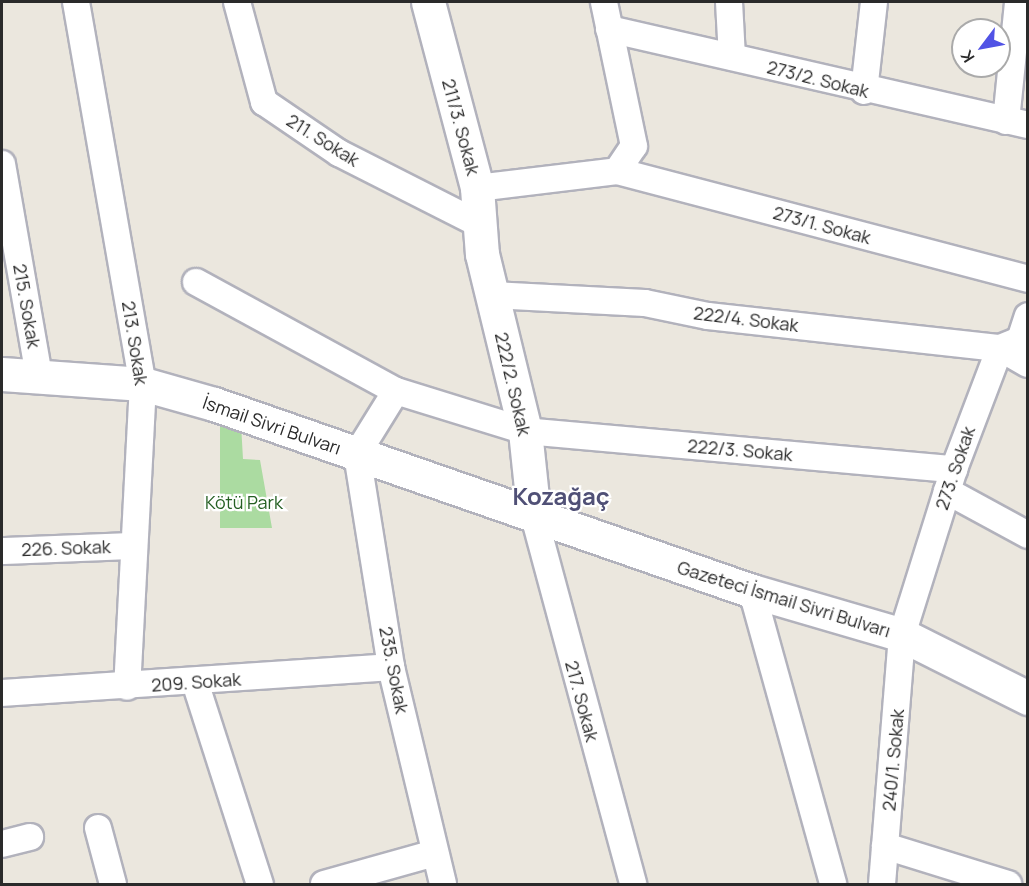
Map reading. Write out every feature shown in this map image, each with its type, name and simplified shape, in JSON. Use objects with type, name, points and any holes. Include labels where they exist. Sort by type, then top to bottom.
[{"type":"main road","name":"211/3. Sokak","points":[[428,2],[477,188],[480,239]]},
{"type":"main road","name":"222/2. Sokak","points":[[480,239],[525,431],[534,516]]},
{"type":"main road","name":"İsmail Sivri Bulvarı","points":[[2,374],[143,384],[357,454],[534,516]]},
{"type":"main road","name":"Gazeteci İsmail Sivri Bulvarı","points":[[534,516],[752,591],[902,635],[1028,698]]},
{"type":"street","name":"213. Sokak","points":[[76,2],[143,384],[131,546],[127,687]]},
{"type":"street","name":"211. Sokak","points":[[237,2],[264,102],[339,153],[480,239]]},
{"type":"street","points":[[604,2],[634,146],[617,171]]},
{"type":"street","points":[[729,2],[732,57]]},
{"type":"street","points":[[864,91],[874,2]]},
{"type":"street","points":[[1017,123],[1018,2]]},
{"type":"street","name":"273/2. Sokak","points":[[609,29],[732,57],[864,91],[1017,123]]},
{"type":"street","name":"215. Sokak","points":[[2,164],[39,377]]},
{"type":"street","name":"273/1. Sokak","points":[[477,188],[617,171],[1028,279]]},
{"type":"street","name":"222/3. Sokak","points":[[196,282],[396,391],[525,431],[950,480]]},
{"type":"street","name":"222/4. Sokak","points":[[492,294],[645,303],[708,316],[1021,342]]},
{"type":"street","name":"273. Sokak","points":[[902,635],[950,480],[1021,342]]},
{"type":"street","points":[[357,454],[396,391]]},
{"type":"street","name":"235. Sokak","points":[[357,454],[391,667],[443,885]]},
{"type":"street","points":[[950,480],[1028,534]]},
{"type":"street","name":"217. Sokak","points":[[534,516],[633,885]]},
{"type":"street","name":"226. Sokak","points":[[2,551],[131,546]]},
{"type":"street","points":[[752,591],[833,885]]},
{"type":"street","name":"240/1. Sokak","points":[[882,885],[902,635]]},
{"type":"street","name":"209. Sokak","points":[[2,693],[127,687],[391,667]]},
{"type":"street","points":[[195,682],[260,885]]},
{"type":"street","points":[[98,828],[113,885]]},
{"type":"street","points":[[2,844],[30,837]]},
{"type":"street","points":[[885,846],[1008,885]]},
{"type":"street","points":[[324,885],[435,852]]},
{"type":"green space","name":"Kötü Park","points":[[220,422],[241,424],[243,459],[260,460],[272,528],[220,528]]},
{"type":"district","name":"Kozağaç","points":[[561,496]]}]
